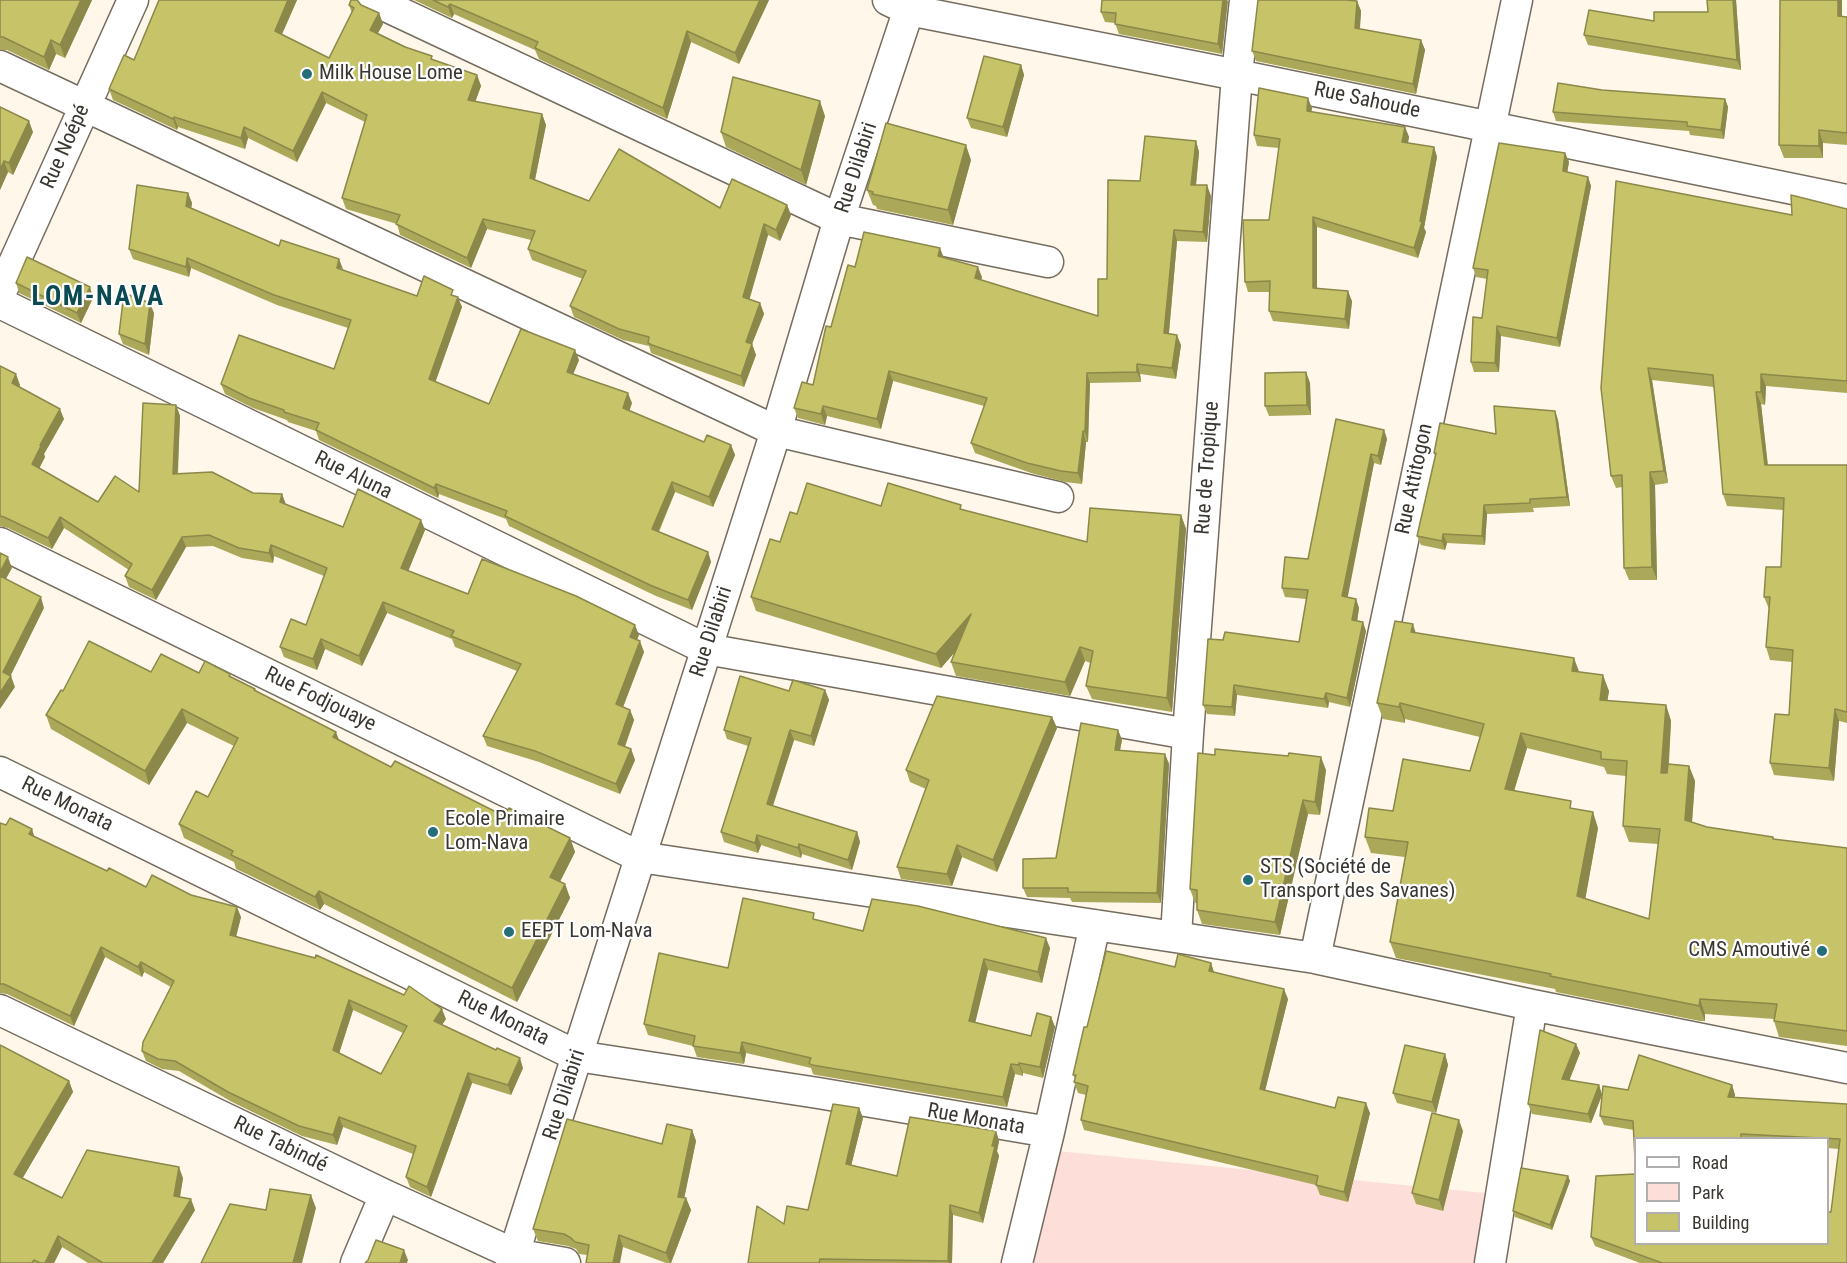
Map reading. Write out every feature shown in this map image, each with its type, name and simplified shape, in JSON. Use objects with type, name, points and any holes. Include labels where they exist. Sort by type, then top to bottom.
[{"type":"street","name":"Rue Noépé","points":[[0,294],[133,0]]},
{"type":"street","points":[[373,0],[839,219],[1048,262]]},
{"type":"street","name":"Rue de Tropique","points":[[1176,937],[1188,734],[1245,0]]},
{"type":"street","name":"Rue Attitogon","points":[[1315,958],[1517,0]]},
{"type":"street","name":"Rue Dilabiri","points":[[512,1259],[776,430],[903,3]]},
{"type":"street","name":"Rue Sahoude","points":[[903,3],[1238,75],[1847,200]]},
{"type":"street","points":[[0,66],[776,430],[1058,497]]},
{"type":"street","name":"Rue Aluna","points":[[0,303],[706,649],[1188,734]]},
{"type":"street","name":"Rue Fodjouaye","points":[[0,543],[640,857],[1315,958],[1532,1005],[1847,1068]]},
{"type":"street","name":"Rue Monata","points":[[0,772],[577,1056],[1049,1132]]},
{"type":"street","points":[[1017,1263],[1095,926]]},
{"type":"street","points":[[1490,1263],[1532,1005]]},
{"type":"street","name":"Rue Tabindé","points":[[0,1010],[385,1195],[512,1259],[565,1263]]},
{"type":"street","points":[[356,1263],[385,1195]]},
{"type":"green space","points":[[1047,1150],[1505,1195],[1493,1263],[1033,1263]]},
{"type":"building","points":[[0,0],[81,0],[60,45],[51,40],[44,57],[0,37]]},
{"type":"building","points":[[159,0],[288,0],[275,31],[329,58],[354,8],[349,5],[351,0],[357,0],[361,5],[379,13],[370,30],[405,47],[432,56],[431,59],[477,75],[468,100],[542,114],[530,178],[589,201],[619,149],[720,208],[732,179],[787,205],[776,230],[764,224],[743,297],[760,303],[746,342],[752,344],[741,376],[652,345],[648,343],[649,337],[619,329],[570,306],[586,271],[528,249],[535,231],[483,219],[467,258],[396,224],[400,215],[342,198],[367,115],[322,92],[293,151],[244,127],[241,138],[174,117],[173,119],[109,89],[124,55],[134,60]]},
{"type":"building","points":[[433,0],[760,0],[735,53],[687,31],[663,108],[535,48],[538,42],[450,4],[448,7]]},
{"type":"building","points":[[1102,0],[1223,0],[1218,44],[1115,24],[1116,13],[1101,12]]},
{"type":"building","points":[[1258,0],[1357,1],[1355,28],[1421,40],[1413,84],[1252,51]]},
{"type":"building","points":[[1707,0],[1733,0],[1737,60],[1584,35],[1589,10],[1654,21],[1654,12],[1708,12]]},
{"type":"building","points":[[1780,0],[1838,0],[1838,16],[1847,17],[1847,133],[1819,130],[1819,146],[1779,145]]},
{"type":"building","points":[[984,56],[1021,65],[1003,127],[967,118]]},
{"type":"building","points":[[733,77],[820,101],[801,170],[721,132]]},
{"type":"building","points":[[1558,83],[1602,90],[1725,99],[1721,130],[1687,126],[1687,122],[1553,112]]},
{"type":"building","points":[[1259,88],[1308,98],[1307,111],[1405,127],[1402,142],[1434,147],[1420,221],[1422,222],[1414,248],[1313,217],[1313,288],[1348,291],[1345,319],[1269,311],[1270,281],[1245,282],[1243,220],[1269,220],[1280,139],[1254,135]]},
{"type":"building","points":[[0,107],[29,121],[9,163],[4,161],[0,170]]},
{"type":"building","points":[[886,123],[966,145],[948,210],[872,194],[873,192],[867,190]]},
{"type":"building","points":[[1145,136],[1196,141],[1191,185],[1207,185],[1203,232],[1174,230],[1164,333],[1177,335],[1172,368],[1137,364],[1137,372],[1087,373],[1085,432],[1083,431],[1078,473],[1027,463],[971,443],[987,398],[889,371],[877,419],[823,406],[821,414],[794,408],[802,382],[813,385],[826,326],[831,327],[848,265],[855,267],[864,232],[940,248],[938,256],[978,267],[975,278],[1098,316],[1098,279],[1107,279],[1108,180],[1140,181]]},
{"type":"building","points":[[1499,143],[1565,153],[1563,171],[1588,177],[1557,338],[1497,326],[1495,363],[1471,362],[1473,317],[1482,318],[1488,270],[1473,268]]},
{"type":"building","points":[[1616,181],[1792,215],[1791,195],[1847,209],[1847,381],[1761,374],[1761,392],[1756,392],[1765,465],[1847,465],[1847,712],[1835,709],[1829,768],[1770,763],[1775,714],[1789,715],[1793,650],[1766,647],[1770,597],[1764,597],[1766,567],[1781,567],[1784,498],[1723,494],[1713,375],[1648,368],[1664,471],[1650,472],[1652,567],[1624,568],[1622,475],[1611,476],[1601,388]]},
{"type":"building","points":[[137,185],[188,193],[186,206],[279,246],[281,240],[339,259],[337,268],[417,296],[424,276],[453,290],[451,295],[458,297],[429,379],[489,404],[521,329],[575,350],[567,372],[628,393],[623,408],[704,442],[707,435],[731,445],[709,497],[672,482],[652,529],[708,552],[688,600],[652,586],[505,516],[507,511],[436,484],[434,488],[316,430],[319,423],[284,412],[284,410],[249,398],[221,384],[239,335],[334,369],[351,320],[274,295],[187,258],[186,267],[129,249]]},
{"type":"building","points":[[27,257],[90,287],[77,313],[16,283]]},
{"type":"building","points":[[124,293],[150,303],[145,344],[119,334]]},
{"type":"building","points":[[0,366],[16,374],[12,383],[60,409],[32,464],[98,502],[115,476],[139,492],[143,403],[176,405],[173,474],[212,472],[253,493],[282,494],[280,502],[343,527],[358,489],[421,520],[401,568],[468,594],[482,559],[576,596],[635,625],[630,637],[640,641],[616,704],[630,710],[618,744],[631,749],[616,784],[535,751],[483,736],[521,664],[451,636],[454,631],[383,602],[359,656],[321,639],[313,659],[280,647],[291,619],[306,625],[327,568],[271,545],[269,553],[239,548],[209,535],[182,537],[152,590],[125,576],[132,564],[60,517],[48,538],[0,516]]},
{"type":"building","points":[[1306,372],[1307,405],[1265,406],[1265,373]]},
{"type":"building","points":[[1494,406],[1555,411],[1567,497],[1530,499],[1530,503],[1484,505],[1482,536],[1443,534],[1442,541],[1417,536],[1436,453],[1434,453],[1440,423],[1496,434]]},
{"type":"building","points":[[1336,419],[1384,430],[1378,456],[1371,454],[1342,596],[1356,599],[1352,620],[1363,622],[1347,698],[1326,693],[1324,699],[1234,685],[1232,707],[1203,705],[1208,639],[1223,640],[1225,632],[1299,642],[1308,590],[1282,588],[1285,557],[1308,559]]},
{"type":"building","points":[[807,483],[881,506],[888,483],[961,505],[960,509],[1087,542],[1090,508],[1181,515],[1167,698],[1086,686],[1093,651],[1080,647],[1065,682],[951,662],[971,614],[936,654],[751,597],[770,539],[780,542],[790,512],[797,514]]},
{"type":"building","points":[[0,553],[8,557],[0,572]]},
{"type":"building","points":[[0,576],[41,597],[3,672],[11,676],[0,693]]},
{"type":"building","points":[[1395,621],[1413,624],[1411,632],[1574,658],[1572,671],[1603,675],[1600,700],[1666,705],[1661,773],[1667,773],[1668,764],[1689,766],[1685,820],[1707,827],[1773,837],[1773,839],[1847,848],[1847,1031],[1774,1021],[1777,1004],[1700,999],[1699,1006],[1390,942],[1408,842],[1365,837],[1369,808],[1393,811],[1403,759],[1470,771],[1484,724],[1400,703],[1399,707],[1377,703]],"holes":[[[1521,733],[1601,752],[1601,759],[1627,761],[1623,826],[1660,829],[1649,919],[1577,896],[1593,812],[1570,808],[1571,801],[1505,789]]]},
{"type":"building","points":[[89,641],[151,672],[161,654],[199,673],[205,661],[254,690],[336,732],[333,737],[391,767],[395,761],[504,816],[509,808],[570,838],[550,877],[565,884],[512,988],[319,891],[315,897],[231,855],[233,851],[179,824],[196,791],[208,797],[238,738],[182,709],[145,771],[46,715],[61,690],[63,691]]},
{"type":"building","points":[[740,676],[789,691],[793,680],[825,690],[811,736],[790,730],[767,804],[857,832],[848,860],[799,844],[798,848],[757,835],[755,843],[721,832],[751,738],[724,730]]},
{"type":"building","points":[[937,696],[1052,717],[993,860],[957,845],[947,874],[897,867],[929,780],[906,770]]},
{"type":"building","points":[[1081,723],[1118,730],[1115,750],[1165,754],[1157,893],[1068,892],[1068,888],[1023,888],[1023,859],[1056,858]]},
{"type":"building","points":[[1215,749],[1321,757],[1315,802],[1303,800],[1275,922],[1197,910],[1197,890],[1190,889],[1198,753],[1215,755]]},
{"type":"building","points":[[10,818],[32,829],[29,834],[107,871],[109,868],[146,887],[152,875],[191,895],[237,907],[230,935],[315,958],[316,955],[404,995],[409,986],[442,1009],[434,1021],[496,1050],[497,1048],[520,1058],[508,1085],[468,1073],[427,1187],[406,1177],[416,1146],[339,1117],[333,1135],[299,1126],[228,1092],[175,1061],[158,1059],[142,1051],[143,1042],[174,981],[141,962],[138,967],[101,947],[70,1016],[0,984],[0,823],[6,825]],"holes":[[[349,1000],[407,1026],[381,1074],[333,1050]]]},
{"type":"building","points":[[743,898],[814,913],[813,919],[863,931],[872,899],[918,906],[1046,938],[1038,972],[984,959],[969,1021],[1031,1036],[1037,1013],[1051,1017],[1040,1067],[1019,1063],[1019,1065],[1011,1064],[1003,1097],[812,1065],[809,1063],[811,1058],[742,1042],[740,1053],[693,1046],[695,1036],[644,1024],[659,953],[728,968]]},
{"type":"building","points":[[1106,951],[1175,967],[1178,954],[1211,963],[1209,971],[1284,989],[1260,1089],[1335,1108],[1338,1097],[1366,1103],[1344,1192],[1316,1185],[1318,1176],[1081,1120],[1088,1086],[1074,1082],[1076,1075],[1073,1075]]},
{"type":"building","points":[[1540,1030],[1576,1044],[1562,1079],[1599,1085],[1588,1114],[1528,1104]]},
{"type":"building","points":[[0,1045],[69,1081],[14,1174],[62,1198],[87,1150],[179,1167],[174,1196],[191,1199],[152,1263],[103,1263],[58,1236],[45,1263],[34,1260],[32,1263],[0,1263]]},
{"type":"building","points":[[1405,1045],[1445,1054],[1432,1102],[1393,1093]]},
{"type":"building","points":[[1639,1055],[1732,1085],[1728,1097],[1847,1104],[1847,1263],[1662,1263],[1591,1237],[1596,1176],[1634,1174],[1634,1245],[1829,1245],[1829,1212],[1831,1212],[1840,1139],[1741,1134],[1741,1137],[1634,1137],[1634,1140],[1633,1121],[1600,1116],[1603,1086],[1628,1090]]},
{"type":"building","points":[[833,1104],[859,1108],[846,1164],[897,1176],[910,1117],[996,1131],[992,1146],[995,1146],[979,1213],[950,1205],[948,1261],[820,1259],[819,1263],[748,1263],[757,1206],[784,1224],[787,1206],[808,1210]]},
{"type":"building","points":[[1432,1113],[1459,1120],[1439,1200],[1412,1193]]},
{"type":"building","points":[[567,1119],[662,1144],[667,1124],[692,1130],[678,1197],[686,1198],[666,1253],[619,1235],[613,1263],[586,1263],[589,1245],[575,1242],[564,1234],[533,1229]]},
{"type":"building","points":[[1521,1168],[1568,1176],[1550,1225],[1513,1211]]},
{"type":"building","points":[[270,1189],[311,1195],[293,1263],[201,1263],[230,1204],[266,1210]]},
{"type":"building","points":[[376,1240],[404,1250],[400,1263],[365,1263]]},
{"type":"place","name":"Milk House Lome","points":[[307,74]]},
{"type":"place","name":"Ecole Primaire Lom-Nava","points":[[433,832]]},
{"type":"place","name":"STS (Société de Transport des Savanes)","points":[[1248,880]]},
{"type":"place","name":"EEPT Lom-Nava","points":[[509,932]]},
{"type":"place","name":"CMS Amoutivé","points":[[1822,951]]},
{"type":"district","name":"LOM-NAVA","points":[[98,298]]}]
